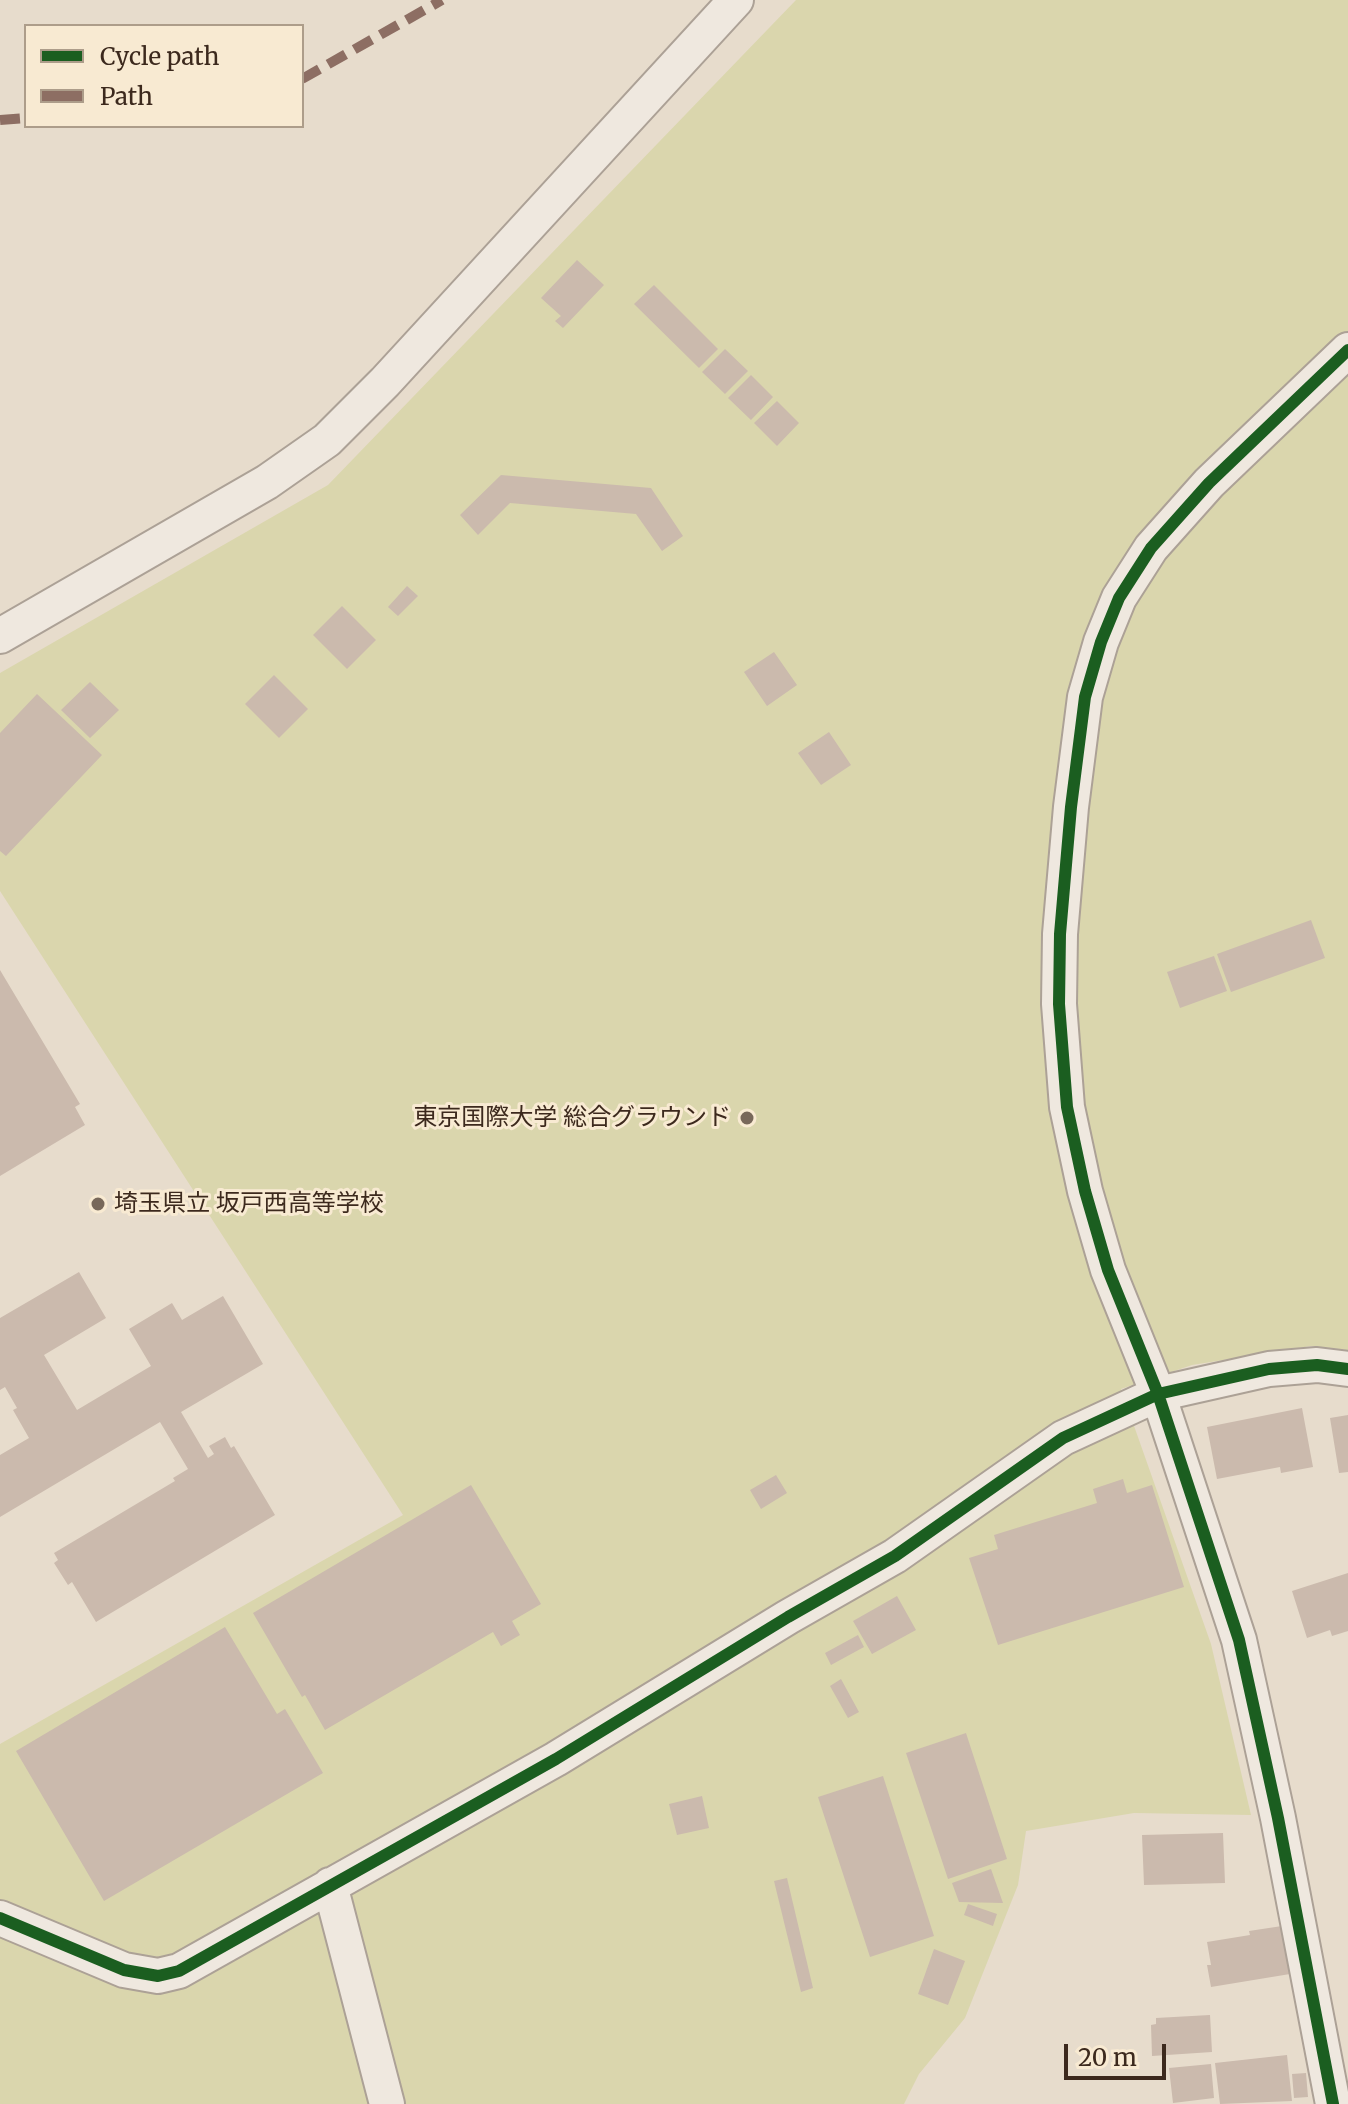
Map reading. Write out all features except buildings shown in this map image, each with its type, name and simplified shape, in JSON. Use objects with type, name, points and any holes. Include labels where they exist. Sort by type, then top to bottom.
[{"type":"street","points":[[0,636],[267,482],[327,440],[385,382],[736,0]]},
{"type":"street","points":[[1333,2104],[1278,1818],[1239,1640],[1158,1394],[1108,1270],[1085,1191],[1067,1107],[1059,1004],[1060,934],[1085,697],[1101,642],[1119,598],[1151,548],[1209,483],[1348,350]]},
{"type":"street","points":[[0,1918],[124,1970],[158,1976],[179,1971],[556,1759],[788,1617],[895,1556],[1063,1438],[1158,1394],[1269,1369],[1317,1365],[1348,1369]]},
{"type":"street","points":[[330,1885],[387,2104]]},
{"type":"shaded area","name":"東京国際大学 総合グラウンド","points":[[796,0],[1348,0],[1348,1350],[1311,1346],[1192,1365],[1121,1389],[1211,1644],[1251,1815],[1134,1813],[1026,1831],[1018,1885],[965,2018],[919,2074],[904,2104],[0,2104],[0,1744],[403,1515],[0,891],[0,673],[328,485]]},
{"type":"marked path","points":[[304,78],[442,0]]},
{"type":"marked path","points":[[0,120],[24,118]]},
{"type":"cycle path","points":[[1333,2104],[1278,1818],[1239,1640],[1158,1394],[1108,1270],[1085,1191],[1067,1107],[1059,1004],[1060,934],[1085,697],[1101,642],[1119,598],[1151,548],[1209,483],[1348,350]]},
{"type":"cycle path","points":[[0,1918],[124,1970],[158,1976],[179,1971],[556,1759],[788,1617],[895,1556],[1063,1438],[1158,1394],[1269,1369],[1317,1365],[1348,1369]]},
{"type":"place","name":"東京国際大学 総合グラウンド","points":[[747,1118]]},
{"type":"place","name":"埼玉県立 坂戸西高等学校","points":[[98,1204]]}]
